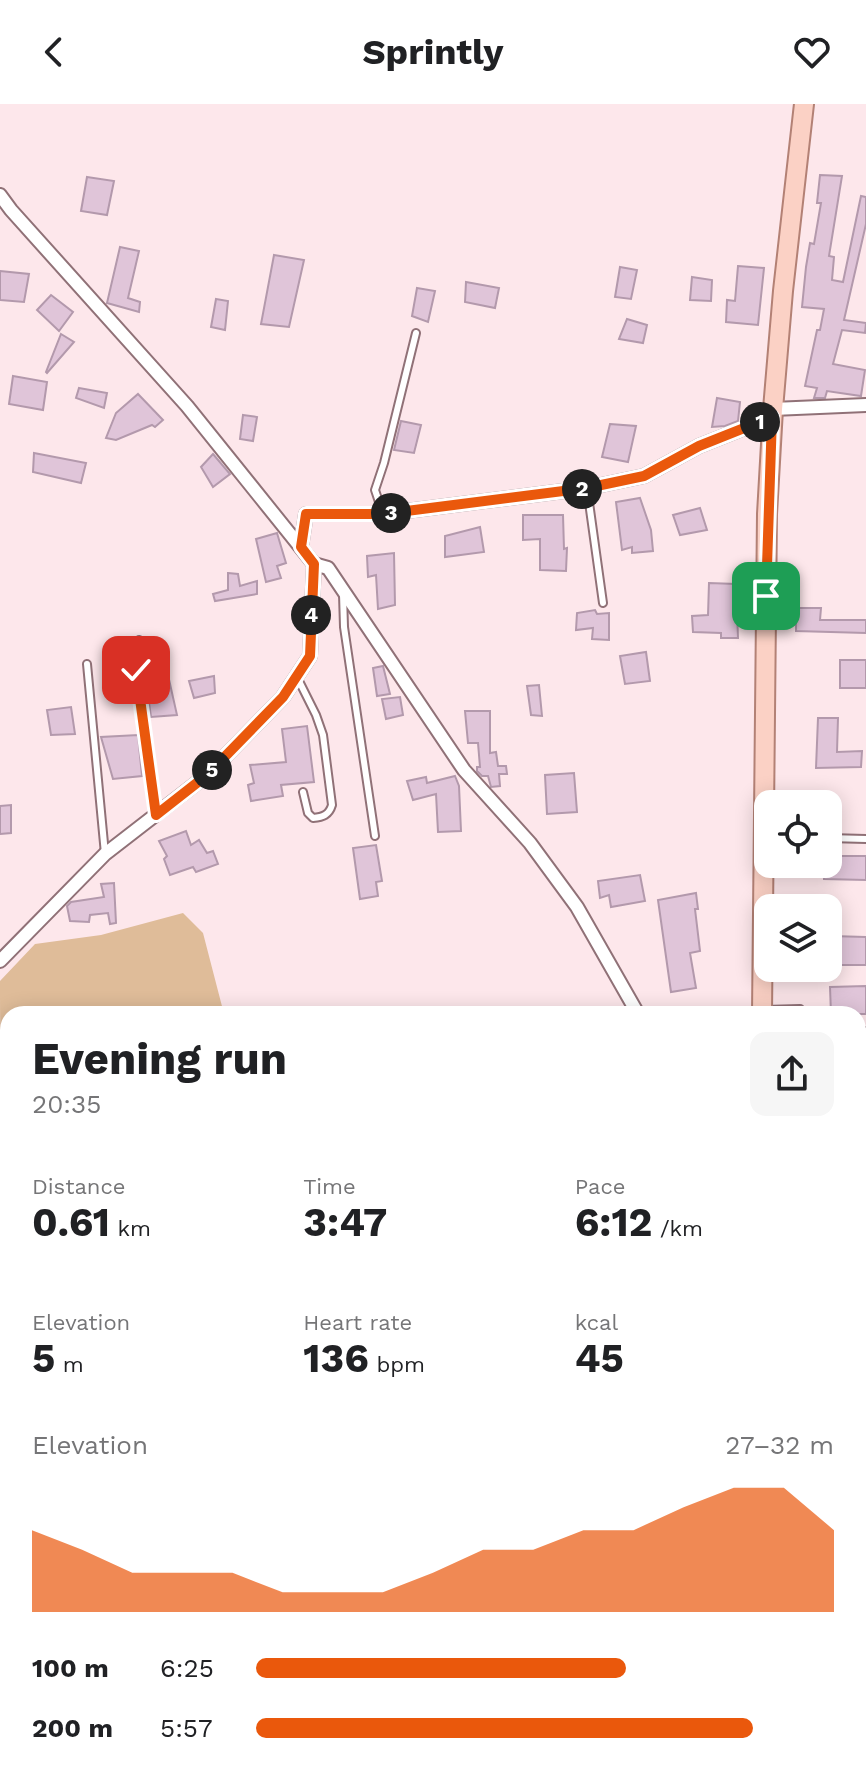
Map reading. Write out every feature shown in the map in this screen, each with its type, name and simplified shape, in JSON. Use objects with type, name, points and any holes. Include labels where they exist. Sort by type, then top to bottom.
[{"type":"main road","points":[[766,790],[767,514],[772,413],[804,104]]},
{"type":"main road","points":[[762,1006],[765,878]]},
{"type":"street","points":[[0,195],[187,406],[314,564],[328,568],[464,770],[530,843],[577,907],[633,1006]]},
{"type":"street","points":[[301,547],[306,514],[383,514],[587,488],[644,476],[699,446],[772,413],[866,405]]},
{"type":"street","points":[[0,961],[105,854],[207,775],[283,697],[310,656],[314,564]]},
{"type":"lane","points":[[383,514],[375,490],[416,333]]},
{"type":"lane","points":[[587,488],[603,603]]},
{"type":"lane","points":[[342,590],[344,627],[375,836]]},
{"type":"lane","points":[[139,640],[136,670],[156,815]]},
{"type":"lane","points":[[87,664],[105,854]]},
{"type":"lane","points":[[297,677],[323,735],[332,805],[330,811],[322,817],[313,818],[308,813],[303,792]]},
{"type":"lane","points":[[842,838],[866,839]]},
{"type":"shaded area","points":[[183,913],[203,933],[222,1006],[0,1006],[0,981],[35,944],[101,935]]},
{"type":"building","points":[[820,175],[842,176],[829,256],[834,257],[832,280],[843,282],[861,196],[866,197],[866,224],[844,320],[866,323],[865,333],[842,330],[833,364],[865,370],[861,396],[827,391],[825,398],[814,398],[817,388],[805,386],[824,309],[802,307],[810,243],[814,244],[821,203],[817,203]]},
{"type":"building","points":[[87,177],[114,181],[107,215],[81,211]]},
{"type":"building","points":[[120,247],[139,251],[128,298],[140,302],[139,312],[107,303]]},
{"type":"building","points":[[274,255],[304,260],[289,327],[261,324]]},
{"type":"building","points":[[738,266],[764,268],[758,325],[726,322],[727,300],[735,301]]},
{"type":"building","points":[[620,267],[637,270],[631,299],[615,297]]},
{"type":"building","points":[[0,271],[29,274],[24,302],[0,300]]},
{"type":"building","points":[[692,277],[712,280],[711,301],[690,300]]},
{"type":"building","points":[[466,282],[499,288],[495,308],[465,302]]},
{"type":"building","points":[[417,288],[435,291],[428,322],[412,316]]},
{"type":"building","points":[[51,295],[73,312],[59,331],[37,310]]},
{"type":"building","points":[[216,299],[228,301],[225,330],[211,327]]},
{"type":"building","points":[[627,319],[647,325],[643,343],[619,339]]},
{"type":"building","points":[[61,334],[74,342],[47,373],[46,372]]},
{"type":"building","points":[[13,376],[47,382],[43,410],[9,404]]},
{"type":"building","points":[[79,388],[107,393],[104,408],[76,398]]},
{"type":"building","points":[[138,394],[163,420],[155,427],[152,425],[116,440],[106,438],[116,413]]},
{"type":"building","points":[[717,398],[740,402],[738,421],[712,427]]},
{"type":"building","points":[[243,415],[257,417],[253,441],[240,439]]},
{"type":"building","points":[[401,421],[421,425],[414,453],[394,450]]},
{"type":"building","points":[[610,424],[636,426],[628,462],[602,457]]},
{"type":"building","points":[[34,453],[86,463],[81,483],[33,472]]},
{"type":"building","points":[[213,454],[230,474],[213,487],[201,467]]},
{"type":"building","points":[[640,498],[651,530],[653,551],[632,553],[632,547],[622,550],[616,502]]},
{"type":"building","points":[[700,508],[707,530],[680,535],[673,515]]},
{"type":"building","points":[[523,515],[563,515],[566,571],[540,570],[540,539],[523,540]]},
{"type":"building","points":[[480,527],[484,552],[445,557],[445,536]]},
{"type":"building","points":[[277,533],[286,563],[277,566],[281,578],[266,582],[256,539]]},
{"type":"building","points":[[394,553],[395,605],[378,609],[376,575],[368,577],[367,556]]},
{"type":"building","points":[[228,573],[238,574],[240,586],[257,581],[257,594],[215,601],[213,594],[228,590]]},
{"type":"building","points":[[709,583],[736,584],[738,638],[721,638],[721,633],[693,632],[692,616],[708,615]]},
{"type":"building","points":[[796,608],[821,608],[820,620],[866,620],[866,633],[796,631]]},
{"type":"building","points":[[595,610],[597,614],[609,613],[609,640],[592,639],[593,628],[576,630],[577,613]]},
{"type":"building","points":[[646,652],[650,681],[625,684],[620,656]]},
{"type":"building","points":[[840,660],[866,660],[866,688],[840,688]]},
{"type":"building","points":[[383,666],[390,694],[377,696],[373,668]]},
{"type":"building","points":[[168,675],[177,715],[151,717],[146,681]]},
{"type":"building","points":[[214,676],[215,693],[194,698],[189,681]]},
{"type":"building","points":[[539,685],[542,716],[531,715],[527,686]]},
{"type":"building","points":[[400,697],[403,715],[386,719],[382,699]]},
{"type":"building","points":[[71,707],[75,734],[51,735],[47,710]]},
{"type":"building","points":[[465,711],[490,711],[490,753],[496,752],[498,766],[506,766],[507,774],[499,774],[500,786],[491,787],[488,776],[482,776],[477,771],[480,767],[478,743],[468,743]]},
{"type":"building","points":[[818,718],[838,718],[837,752],[862,751],[861,767],[816,768]]},
{"type":"building","points":[[307,726],[314,782],[281,785],[283,796],[251,801],[248,785],[254,783],[250,765],[286,762],[282,729]]},
{"type":"building","points":[[138,735],[142,776],[113,779],[101,737]]},
{"type":"building","points":[[574,773],[577,812],[547,814],[545,775]]},
{"type":"building","points":[[455,776],[459,786],[461,831],[438,832],[436,794],[413,800],[407,781],[426,777],[427,783]]},
{"type":"building","points":[[11,805],[11,833],[0,834],[0,806]]},
{"type":"building","points":[[186,831],[191,845],[199,840],[207,853],[213,851],[218,864],[196,872],[193,867],[170,875],[164,859],[167,856],[159,841]]},
{"type":"building","points":[[376,845],[382,881],[376,882],[378,896],[360,899],[353,848]]},
{"type":"building","points":[[842,856],[866,856],[866,880],[824,879],[842,878]]},
{"type":"building","points":[[640,875],[645,901],[611,907],[609,895],[600,898],[598,881]]},
{"type":"building","points":[[114,883],[116,923],[110,924],[108,913],[90,915],[89,922],[70,921],[67,906],[71,902],[104,897],[101,884]]},
{"type":"building","points":[[696,893],[700,951],[690,953],[696,988],[671,992],[658,900]]},
{"type":"building","points":[[842,936],[866,937],[866,965],[842,965]]},
{"type":"building","points":[[866,986],[866,1006],[831,1006],[830,987]]},
{"type":"route","points":[[136,670],[156,815],[207,775],[283,697],[310,656],[314,564],[301,547],[306,514],[383,514],[587,488],[644,476],[699,446],[772,417],[766,596]]}]
